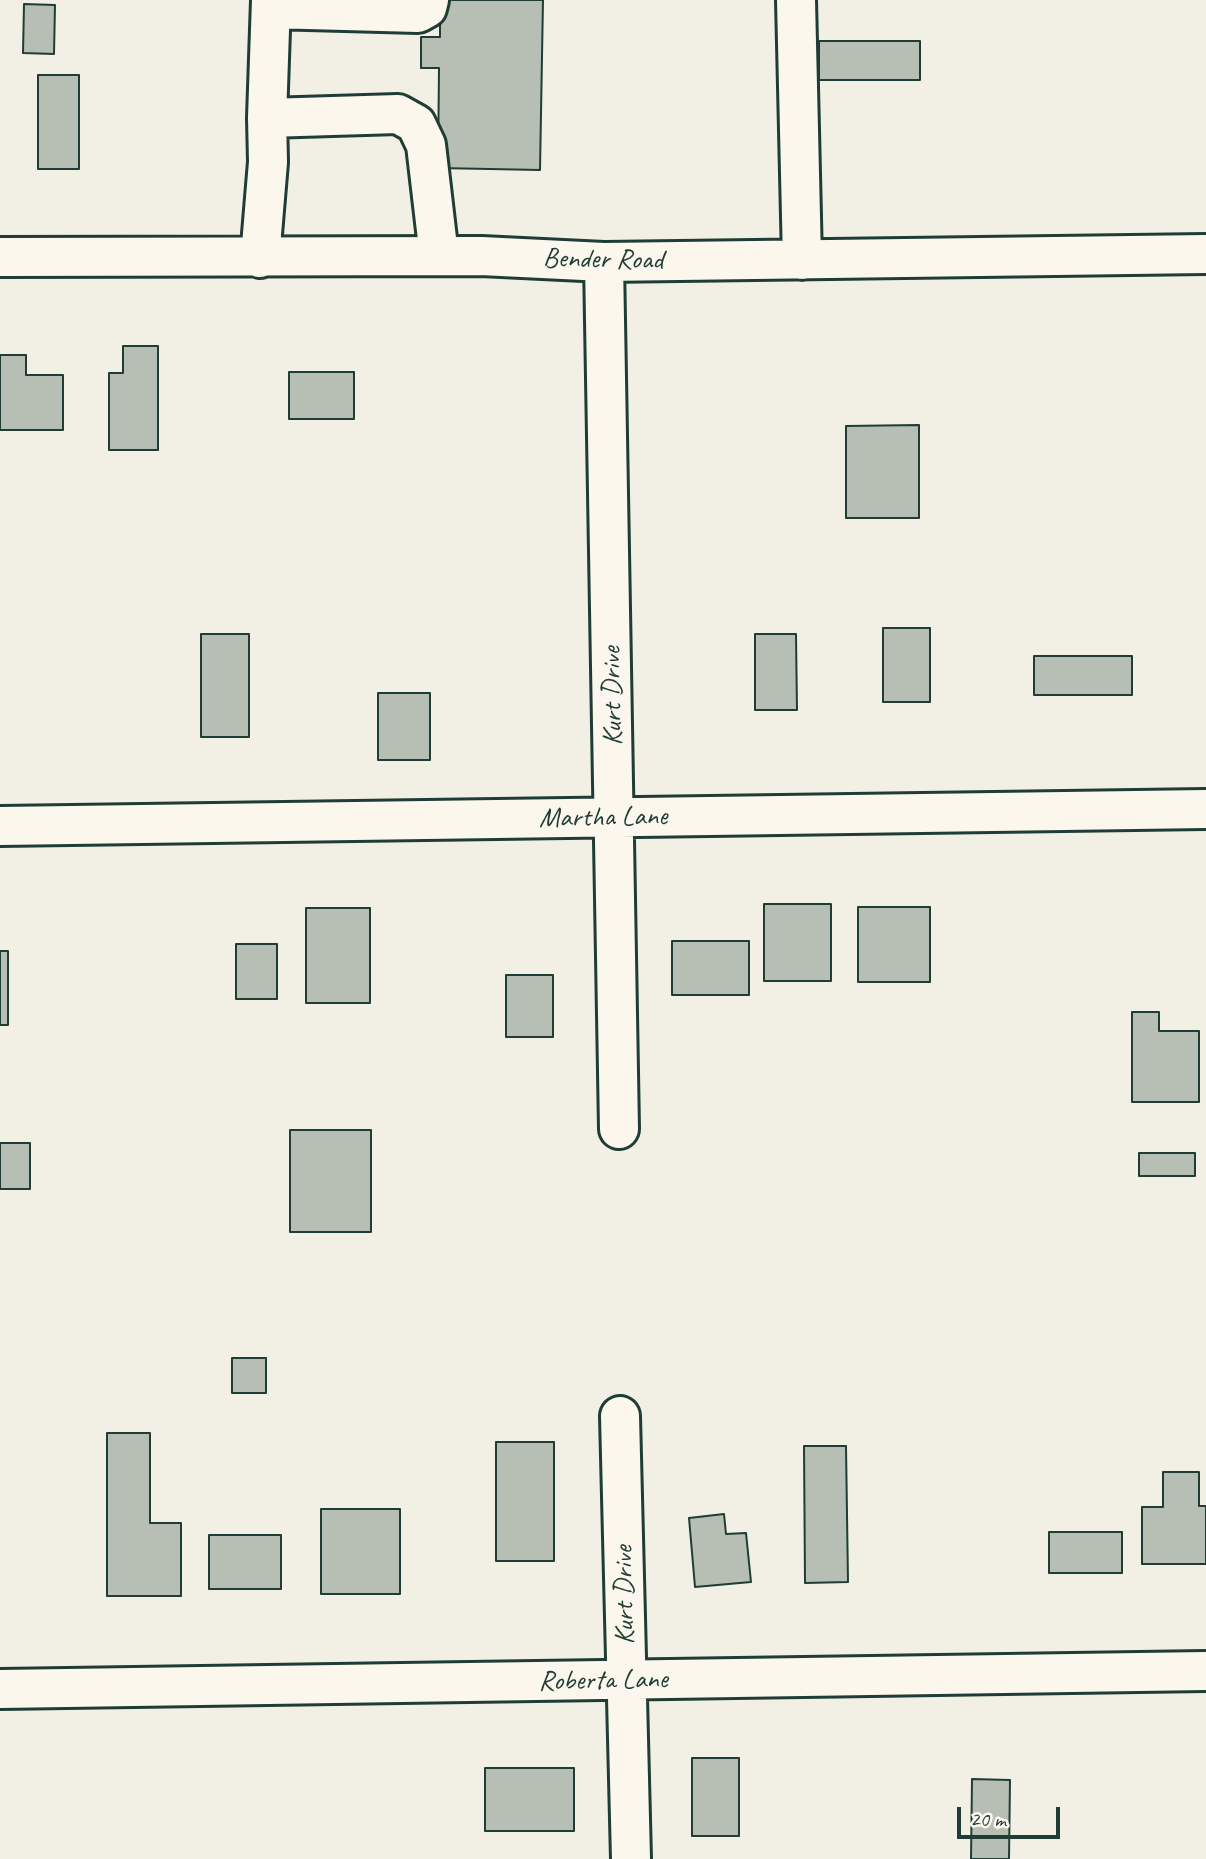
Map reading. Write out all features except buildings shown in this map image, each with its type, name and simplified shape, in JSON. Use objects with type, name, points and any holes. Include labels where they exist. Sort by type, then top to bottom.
[{"type":"street","points":[[260,258],[268,162],[271,5],[418,13],[427,8],[429,0]]},
{"type":"street","points":[[796,0],[803,260]]},
{"type":"street","points":[[267,118],[398,114],[416,124],[426,145],[439,257]]},
{"type":"street","name":"Bender Road","points":[[0,257],[439,257],[604,262],[1206,254]]},
{"type":"street","name":"Kurt Drive","points":[[604,262],[619,1129]]},
{"type":"street","name":"Martha Lane","points":[[0,826],[1206,809]]},
{"type":"street","name":"Kurt Drive","points":[[621,1416],[631,1859]]},
{"type":"street","name":"Roberta Lane","points":[[0,1689],[1206,1671]]}]
